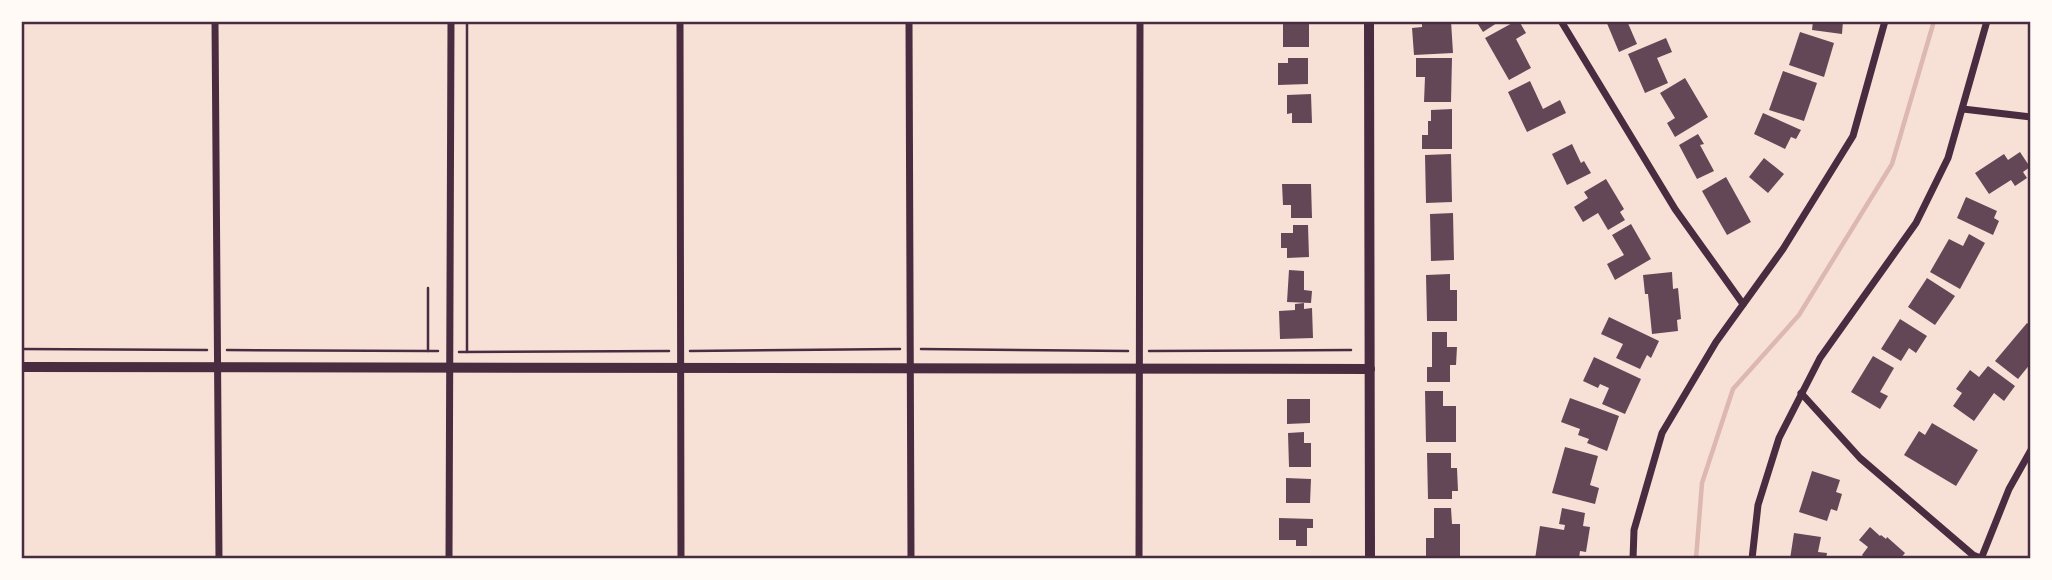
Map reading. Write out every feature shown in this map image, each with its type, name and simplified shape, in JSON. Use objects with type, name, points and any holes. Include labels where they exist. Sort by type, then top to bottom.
[{"type":"street","points":[[215,21],[219,559]]},
{"type":"street","points":[[449,559],[451,21]]},
{"type":"street","points":[[680,21],[681,559]]},
{"type":"street","points":[[909,21],[911,559]]},
{"type":"street","points":[[1139,559],[1140,21]]},
{"type":"street","points":[[1369,21],[1370,559]]},
{"type":"street","points":[[1561,21],[1675,209],[1743,304]]},
{"type":"street","points":[[1633,559],[1634,530],[1662,433],[1716,342],[1783,249],[1853,136],[1885,21]]},
{"type":"street","points":[[1752,559],[1758,505],[1779,438],[1820,358],[1916,223],[1948,158],[1987,21]]},
{"type":"street","points":[[1963,108],[2031,117]]},
{"type":"street","points":[[21,367],[1370,369]]},
{"type":"street","points":[[1801,393],[1860,458],[1981,559],[2009,488],[2031,450]]},
{"type":"path","points":[[467,21],[467,352]]},
{"type":"path","points":[[428,288],[428,351]]},
{"type":"path","points":[[21,349],[449,352],[1351,350]]},
{"type":"building","points":[[1422,21],[1451,21],[1453,53],[1414,55],[1412,28],[1422,27]]},
{"type":"building","points":[[1476,21],[1500,21],[1483,32]]},
{"type":"building","points":[[1519,21],[1526,33],[1516,39],[1531,68],[1509,80],[1485,38]]},
{"type":"building","points":[[1606,21],[1627,21],[1637,44],[1619,52]]},
{"type":"building","points":[[1813,21],[1843,21],[1842,34],[1812,30]]},
{"type":"building","points":[[1309,22],[1309,47],[1283,47],[1283,23]]},
{"type":"building","points":[[1800,32],[1834,43],[1824,77],[1789,65]]},
{"type":"building","points":[[1666,38],[1672,52],[1657,58],[1668,83],[1645,93],[1628,54]]},
{"type":"building","points":[[1288,58],[1308,58],[1308,84],[1278,85],[1278,63],[1288,63]]},
{"type":"building","points":[[1416,58],[1452,58],[1451,102],[1424,102],[1425,77],[1416,77]]},
{"type":"building","points":[[1783,71],[1817,83],[1804,121],[1769,110]]},
{"type":"building","points":[[1685,78],[1708,117],[1675,137],[1667,123],[1675,118],[1660,93]]},
{"type":"building","points":[[1530,81],[1543,109],[1560,100],[1566,113],[1527,132],[1508,92]]},
{"type":"building","points":[[1311,94],[1312,123],[1292,123],[1292,113],[1287,114],[1287,95]]},
{"type":"building","points":[[1452,109],[1452,149],[1422,149],[1422,135],[1428,135],[1431,110]]},
{"type":"building","points":[[1763,113],[1801,130],[1796,139],[1791,137],[1785,149],[1754,134]]},
{"type":"building","points":[[1698,134],[1704,144],[1700,145],[1714,171],[1697,179],[1679,145]]},
{"type":"building","points":[[1572,144],[1581,163],[1584,161],[1591,173],[1567,185],[1552,154]]},
{"type":"building","points":[[2020,152],[2030,167],[2023,172],[2027,178],[2015,186],[2011,180],[1989,194],[1975,173],[2004,154],[2008,160]]},
{"type":"building","points":[[1451,154],[1452,202],[1426,203],[1425,155]]},
{"type":"building","points":[[1764,158],[1784,174],[1768,193],[1749,177]]},
{"type":"building","points":[[1726,177],[1751,222],[1727,235],[1702,191]]},
{"type":"building","points":[[1606,179],[1624,209],[1620,212],[1625,220],[1608,230],[1598,213],[1583,222],[1574,207],[1588,198],[1584,192]]},
{"type":"building","points":[[1282,184],[1311,184],[1312,218],[1291,218],[1291,205],[1283,205]]},
{"type":"building","points":[[1966,197],[1997,211],[1994,218],[1999,221],[1993,235],[1957,218]]},
{"type":"building","points":[[1453,213],[1454,260],[1431,261],[1430,214]]},
{"type":"building","points":[[1631,224],[1651,259],[1615,280],[1607,264],[1624,255],[1612,235]]},
{"type":"building","points":[[1293,225],[1308,225],[1309,257],[1287,258],[1287,248],[1281,248],[1281,233],[1293,233]]},
{"type":"building","points":[[1969,234],[1985,243],[1960,289],[1930,272],[1949,239],[1963,246]]},
{"type":"building","points":[[1289,270],[1304,271],[1304,290],[1312,291],[1311,303],[1287,302]]},
{"type":"building","points":[[1672,272],[1673,289],[1678,288],[1681,319],[1677,320],[1678,331],[1652,334],[1643,275]]},
{"type":"building","points":[[1450,274],[1450,290],[1457,290],[1457,321],[1427,321],[1426,275]]},
{"type":"building","points":[[1927,278],[1955,296],[1935,325],[1908,307]]},
{"type":"building","points":[[1304,303],[1304,309],[1312,308],[1313,338],[1280,339],[1279,311],[1295,310],[1295,304]]},
{"type":"building","points":[[1609,317],[1659,341],[1651,358],[1647,355],[1640,369],[1616,358],[1623,344],[1601,334]]},
{"type":"building","points":[[1900,319],[1927,336],[1916,353],[1909,348],[1901,361],[1881,349]]},
{"type":"building","points":[[2027,323],[2031,326],[2031,363],[2018,379],[1995,361]]},
{"type":"building","points":[[1432,332],[1447,332],[1447,347],[1457,347],[1456,365],[1450,365],[1450,382],[1427,382],[1427,367],[1432,367]]},
{"type":"building","points":[[1873,356],[1894,368],[1880,392],[1888,396],[1880,409],[1851,392]]},
{"type":"building","points":[[1594,357],[1641,379],[1625,414],[1602,404],[1609,388],[1600,384],[1598,388],[1583,381]]},
{"type":"building","points":[[1988,366],[2015,386],[2004,401],[1994,393],[1974,421],[1953,406],[1962,393],[1956,389],[1970,370],[1979,377]]},
{"type":"building","points":[[1425,391],[1443,391],[1443,406],[1456,406],[1456,442],[1426,442]]},
{"type":"building","points":[[1570,398],[1619,416],[1607,451],[1587,443],[1589,439],[1578,435],[1580,429],[1561,422]]},
{"type":"building","points":[[1287,399],[1310,399],[1310,423],[1287,424]]},
{"type":"building","points":[[1932,423],[1978,450],[1956,486],[1904,455],[1919,431],[1925,435]]},
{"type":"building","points":[[1304,432],[1304,443],[1311,443],[1311,467],[1289,467],[1288,433]]},
{"type":"building","points":[[1565,447],[1598,456],[1590,485],[1599,488],[1595,504],[1552,493]]},
{"type":"building","points":[[1427,453],[1451,453],[1451,468],[1457,468],[1458,491],[1452,491],[1452,499],[1428,499]]},
{"type":"building","points":[[1812,471],[1840,480],[1836,492],[1842,494],[1837,511],[1831,509],[1827,521],[1799,512]]},
{"type":"building","points":[[1286,478],[1311,479],[1310,503],[1286,503]]},
{"type":"building","points":[[1434,508],[1451,508],[1452,524],[1460,524],[1460,556],[1426,557],[1426,538],[1434,538]]},
{"type":"building","points":[[1562,508],[1585,513],[1583,526],[1590,527],[1586,552],[1580,551],[1579,559],[1535,559],[1540,526],[1564,530],[1565,525],[1559,524]]},
{"type":"building","points":[[1279,518],[1313,519],[1313,528],[1307,528],[1307,546],[1296,546],[1296,540],[1279,540]]},
{"type":"building","points":[[1870,527],[1880,536],[1886,539],[1887,537],[1905,553],[1900,559],[1866,559],[1862,555],[1868,547],[1859,540]]},
{"type":"building","points":[[1794,533],[1821,537],[1818,552],[1827,553],[1826,559],[1790,559]]},
{"type":"waterway","points":[[1696,559],[1702,483],[1733,389],[1799,315],[1892,164],[1934,21]]}]
